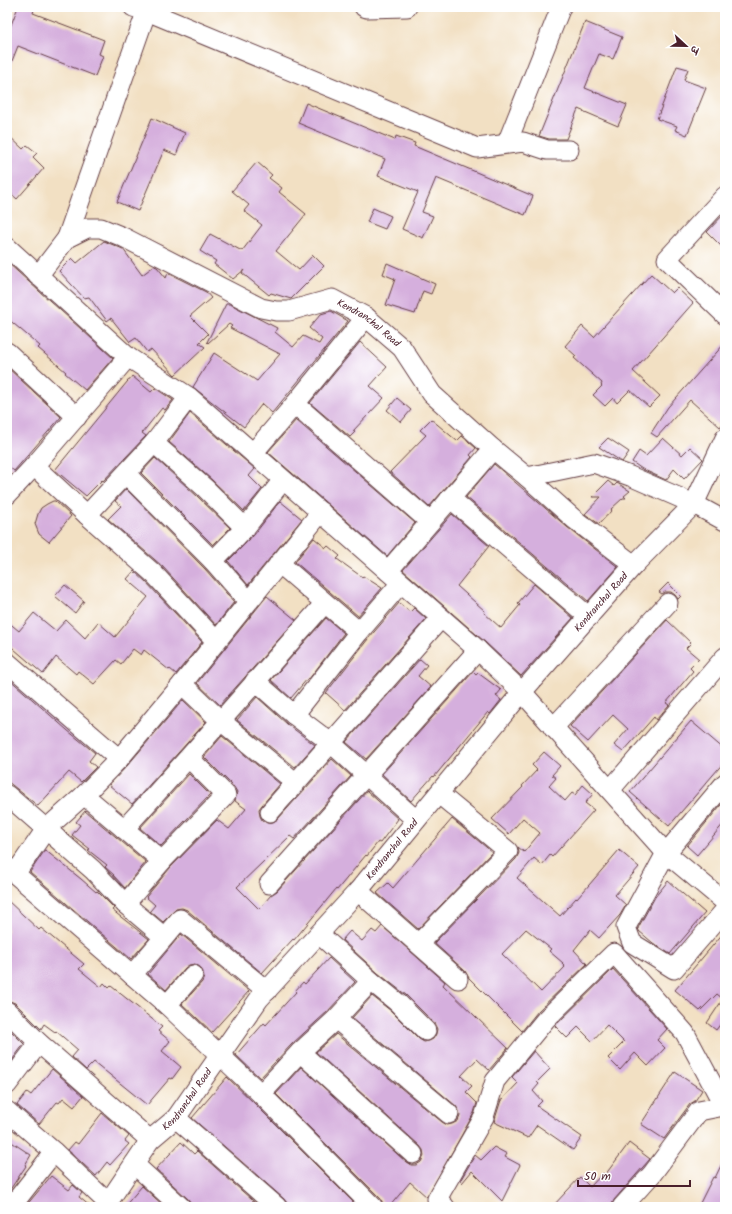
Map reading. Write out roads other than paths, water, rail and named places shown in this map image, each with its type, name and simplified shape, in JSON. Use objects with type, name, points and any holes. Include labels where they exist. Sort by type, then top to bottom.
[{"type":"street","points":[[364,7],[407,7]]},
{"type":"street","points":[[507,143],[561,7]]},
{"type":"street","points":[[67,238],[143,8],[477,148],[523,142],[547,150],[570,150]]},
{"type":"street","points":[[725,196],[667,259],[725,315]]},
{"type":"street","name":"Kendranchal Road","points":[[38,276],[67,238],[87,228],[101,228],[123,237],[261,308],[289,310],[332,299],[366,316],[402,348],[432,394],[493,449],[574,518],[634,565]]},
{"type":"street","points":[[7,247],[128,356],[189,397],[478,650],[522,692],[666,853],[725,902]]},
{"type":"street","points":[[253,453],[295,404],[366,316]]},
{"type":"street","points":[[7,352],[77,417]]},
{"type":"street","points":[[9,490],[34,466],[128,356]]},
{"type":"street","points":[[87,515],[154,443],[189,397]]},
{"type":"street","points":[[295,404],[430,522]]},
{"type":"street","name":"Kendranchal Road","points":[[106,1205],[150,1140],[176,1118],[259,999],[358,892],[522,692],[634,565],[694,504],[725,438]]},
{"type":"street","points":[[154,443],[204,488],[245,528]]},
{"type":"street","points":[[294,714],[359,632],[430,522],[493,449]]},
{"type":"street","points":[[527,477],[594,463],[630,476],[694,504],[725,521]]},
{"type":"street","points":[[34,466],[154,574],[216,641]]},
{"type":"street","points":[[126,474],[213,561],[248,601]]},
{"type":"street","points":[[213,561],[245,528],[283,480]]},
{"type":"street","points":[[450,498],[589,617]]},
{"type":"street","points":[[321,512],[182,684],[119,759],[84,795],[46,830],[11,870],[167,1005],[261,1094],[373,1207]]},
{"type":"street","points":[[279,563],[359,632]]},
{"type":"street","points":[[124,829],[189,758],[325,603]]},
{"type":"street","points":[[553,728],[668,603]]},
{"type":"street","points":[[270,812],[441,618]]},
{"type":"street","points":[[269,884],[478,650]]},
{"type":"street","points":[[610,790],[725,657]]},
{"type":"street","points":[[7,662],[119,759]]},
{"type":"street","points":[[255,681],[331,743],[416,820]]},
{"type":"street","points":[[182,684],[221,721],[295,782]]},
{"type":"street","points":[[125,904],[162,861],[226,795],[189,758]]},
{"type":"street","points":[[725,783],[666,853],[626,927],[632,942],[674,968],[725,910]]},
{"type":"street","points":[[419,943],[508,850],[439,794]]},
{"type":"street","points":[[7,795],[93,870],[125,904],[164,937]]},
{"type":"street","points":[[84,795],[162,861]]},
{"type":"street","points":[[358,892],[419,943],[458,979]]},
{"type":"street","points":[[132,975],[180,919],[267,991]]},
{"type":"street","points":[[319,934],[398,1003],[426,1031]]},
{"type":"street","points":[[445,1207],[437,1199],[484,1117],[495,1081],[546,1019],[614,953],[685,1033],[724,1106],[699,1111],[652,1174],[622,1207]]},
{"type":"street","points":[[167,1005],[193,975]]},
{"type":"street","points":[[261,1094],[300,1052],[336,1019],[371,981]]},
{"type":"street","points":[[7,1011],[38,1043],[150,1140]]},
{"type":"street","points":[[336,1019],[449,1114]]},
{"type":"street","points":[[7,1085],[38,1043]]},
{"type":"street","points":[[300,1052],[413,1154]]},
{"type":"street","points":[[7,1111],[54,1152],[106,1205]]},
{"type":"street","points":[[176,1118],[277,1207]]},
{"type":"street","points":[[11,1207],[54,1152]]},
{"type":"street","points":[[134,1164],[181,1207]]}]
